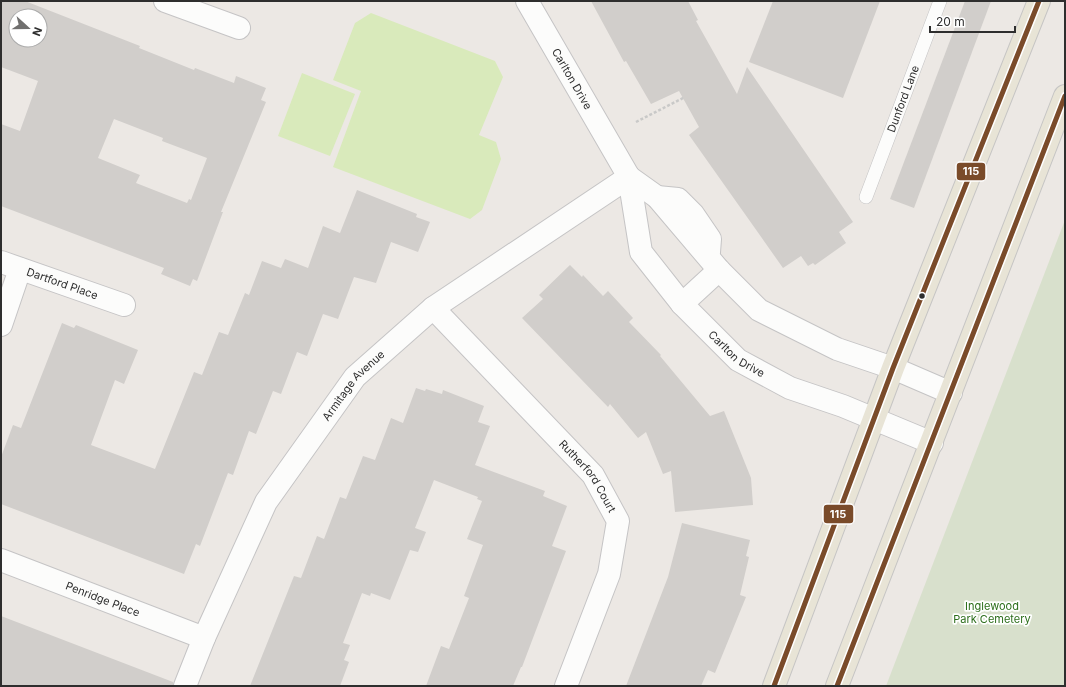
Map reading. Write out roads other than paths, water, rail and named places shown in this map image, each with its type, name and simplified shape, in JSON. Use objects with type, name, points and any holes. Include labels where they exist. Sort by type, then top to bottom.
[{"type":"main road","points":[[774,686],[893,368],[1039,1]]},
{"type":"main road","points":[[837,686],[1065,96]]},
{"type":"street","points":[[166,1],[239,28]]},
{"type":"street","name":"Carlton Drive","points":[[528,1],[629,177],[641,252],[682,304],[738,360],[790,388],[875,419],[932,442]]},
{"type":"street","name":"Carlton Drive","points":[[629,177],[657,197],[714,263],[759,310],[837,349],[893,368],[951,393]]},
{"type":"street","name":"Armitage Avenue","points":[[185,686],[204,638],[266,502],[355,377],[433,308],[629,177]]},
{"type":"street","points":[[682,304],[714,263]]},
{"type":"street","points":[[1,325],[11,266]]},
{"type":"street","name":"Dartford Place","points":[[11,266],[124,305]]},
{"type":"street","name":"Rutherford Court","points":[[433,308],[592,475],[618,521],[609,574],[566,686]]},
{"type":"street","name":"Penridge Place","points":[[1,560],[204,638]]},
{"type":"lane","name":"Dunford Lane","points":[[866,197],[940,1]]},
{"type":"park label","name":"Inglewood Park Cemetery","points":[[992,612]]}]
